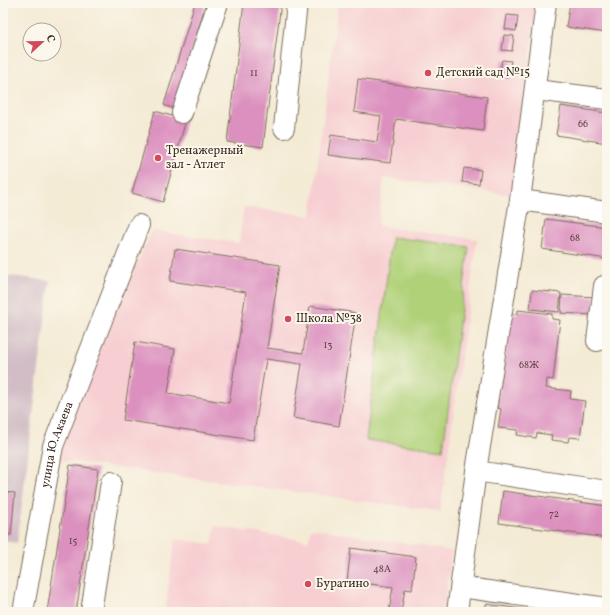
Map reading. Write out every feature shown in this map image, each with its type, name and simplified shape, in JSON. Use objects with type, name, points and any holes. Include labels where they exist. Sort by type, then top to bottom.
[{"type":"street","points":[[182,113],[218,3]]},
{"type":"street","points":[[284,128],[297,3]]},
{"type":"street","points":[[457,612],[476,471],[520,200],[536,90],[546,3]]},
{"type":"street","points":[[536,90],[607,99]]},
{"type":"street","points":[[520,200],[607,212]]},
{"type":"street","name":"улица Ю.Акаева","points":[[22,612],[53,446],[139,225]]},
{"type":"street","points":[[597,341],[604,286]]},
{"type":"street","points":[[476,471],[607,491]]},
{"type":"street","points":[[91,612],[111,482]]},
{"type":"street","points":[[461,588],[607,608]]},
{"type":"shaded area","name":"Школа №38","points":[[338,3],[537,3],[513,195],[384,178],[378,226],[477,239],[440,514],[438,511],[57,460],[74,396],[152,231],[239,243],[244,207],[311,216]]},
{"type":"shaded area","points":[[3,275],[50,281],[17,543],[3,541]]},
{"type":"shaded area","name":"Буратино","points":[[215,526],[308,541],[311,528],[452,551],[444,612],[165,612],[175,539],[212,544]]},
{"type":"green space","points":[[392,237],[469,247],[443,450],[366,440]]},
{"type":"building","points":[[195,3],[206,3],[174,109],[164,105]]},
{"type":"building","points":[[244,3],[281,3],[263,147],[227,142]]},
{"type":"building","points":[[464,3],[480,3],[479,6]]},
{"type":"building","points":[[570,3],[607,3],[607,33],[566,27]]},
{"type":"building","points":[[507,15],[518,16],[516,31],[505,29]]},
{"type":"building","points":[[504,35],[514,36],[512,51],[502,50]]},
{"type":"building","points":[[502,60],[511,61],[508,78],[499,77]]},
{"type":"building","points":[[358,79],[487,97],[483,131],[396,119],[390,163],[328,155],[331,135],[377,142],[381,116],[354,112]]},
{"type":"building","points":[[561,106],[607,113],[607,143],[556,135]]},
{"type":"building","points":[[155,111],[186,120],[163,202],[132,193]]},
{"type":"building","points":[[464,168],[481,170],[479,184],[462,182]]},
{"type":"building","points":[[546,219],[607,227],[607,259],[542,249]]},
{"type":"building","points":[[175,249],[280,265],[267,348],[303,353],[310,306],[356,313],[339,426],[293,418],[302,364],[266,359],[253,440],[123,420],[135,342],[175,349],[168,393],[229,403],[246,292],[170,281]]},
{"type":"building","points":[[532,290],[561,293],[559,312],[530,309]]},
{"type":"building","points":[[562,295],[595,297],[594,315],[561,313]]},
{"type":"building","points":[[518,310],[552,314],[552,319],[560,320],[553,380],[547,379],[546,388],[571,391],[570,399],[585,401],[580,438],[569,437],[568,442],[551,440],[552,435],[537,433],[536,438],[517,435],[518,430],[498,428],[501,409],[497,408],[511,314],[518,314]]},
{"type":"building","points":[[70,465],[98,469],[76,612],[47,612]]},
{"type":"building","points":[[503,491],[607,506],[607,538],[499,523]]},
{"type":"building","points":[[3,492],[15,493],[11,535],[3,534]]},
{"type":"building","points":[[351,548],[416,557],[412,590],[405,589],[401,612],[389,612],[393,587],[347,581]]},
{"type":"building","points":[[486,604],[536,611],[536,612],[485,612]]},
{"type":"place","name":"Детский сад №15","points":[[428,73]]},
{"type":"place","name":"Тренажерный зал - Атлет","points":[[158,158]]},
{"type":"place","name":"Школа №38","points":[[288,319]]},
{"type":"place","name":"Буратино","points":[[308,584]]}]
